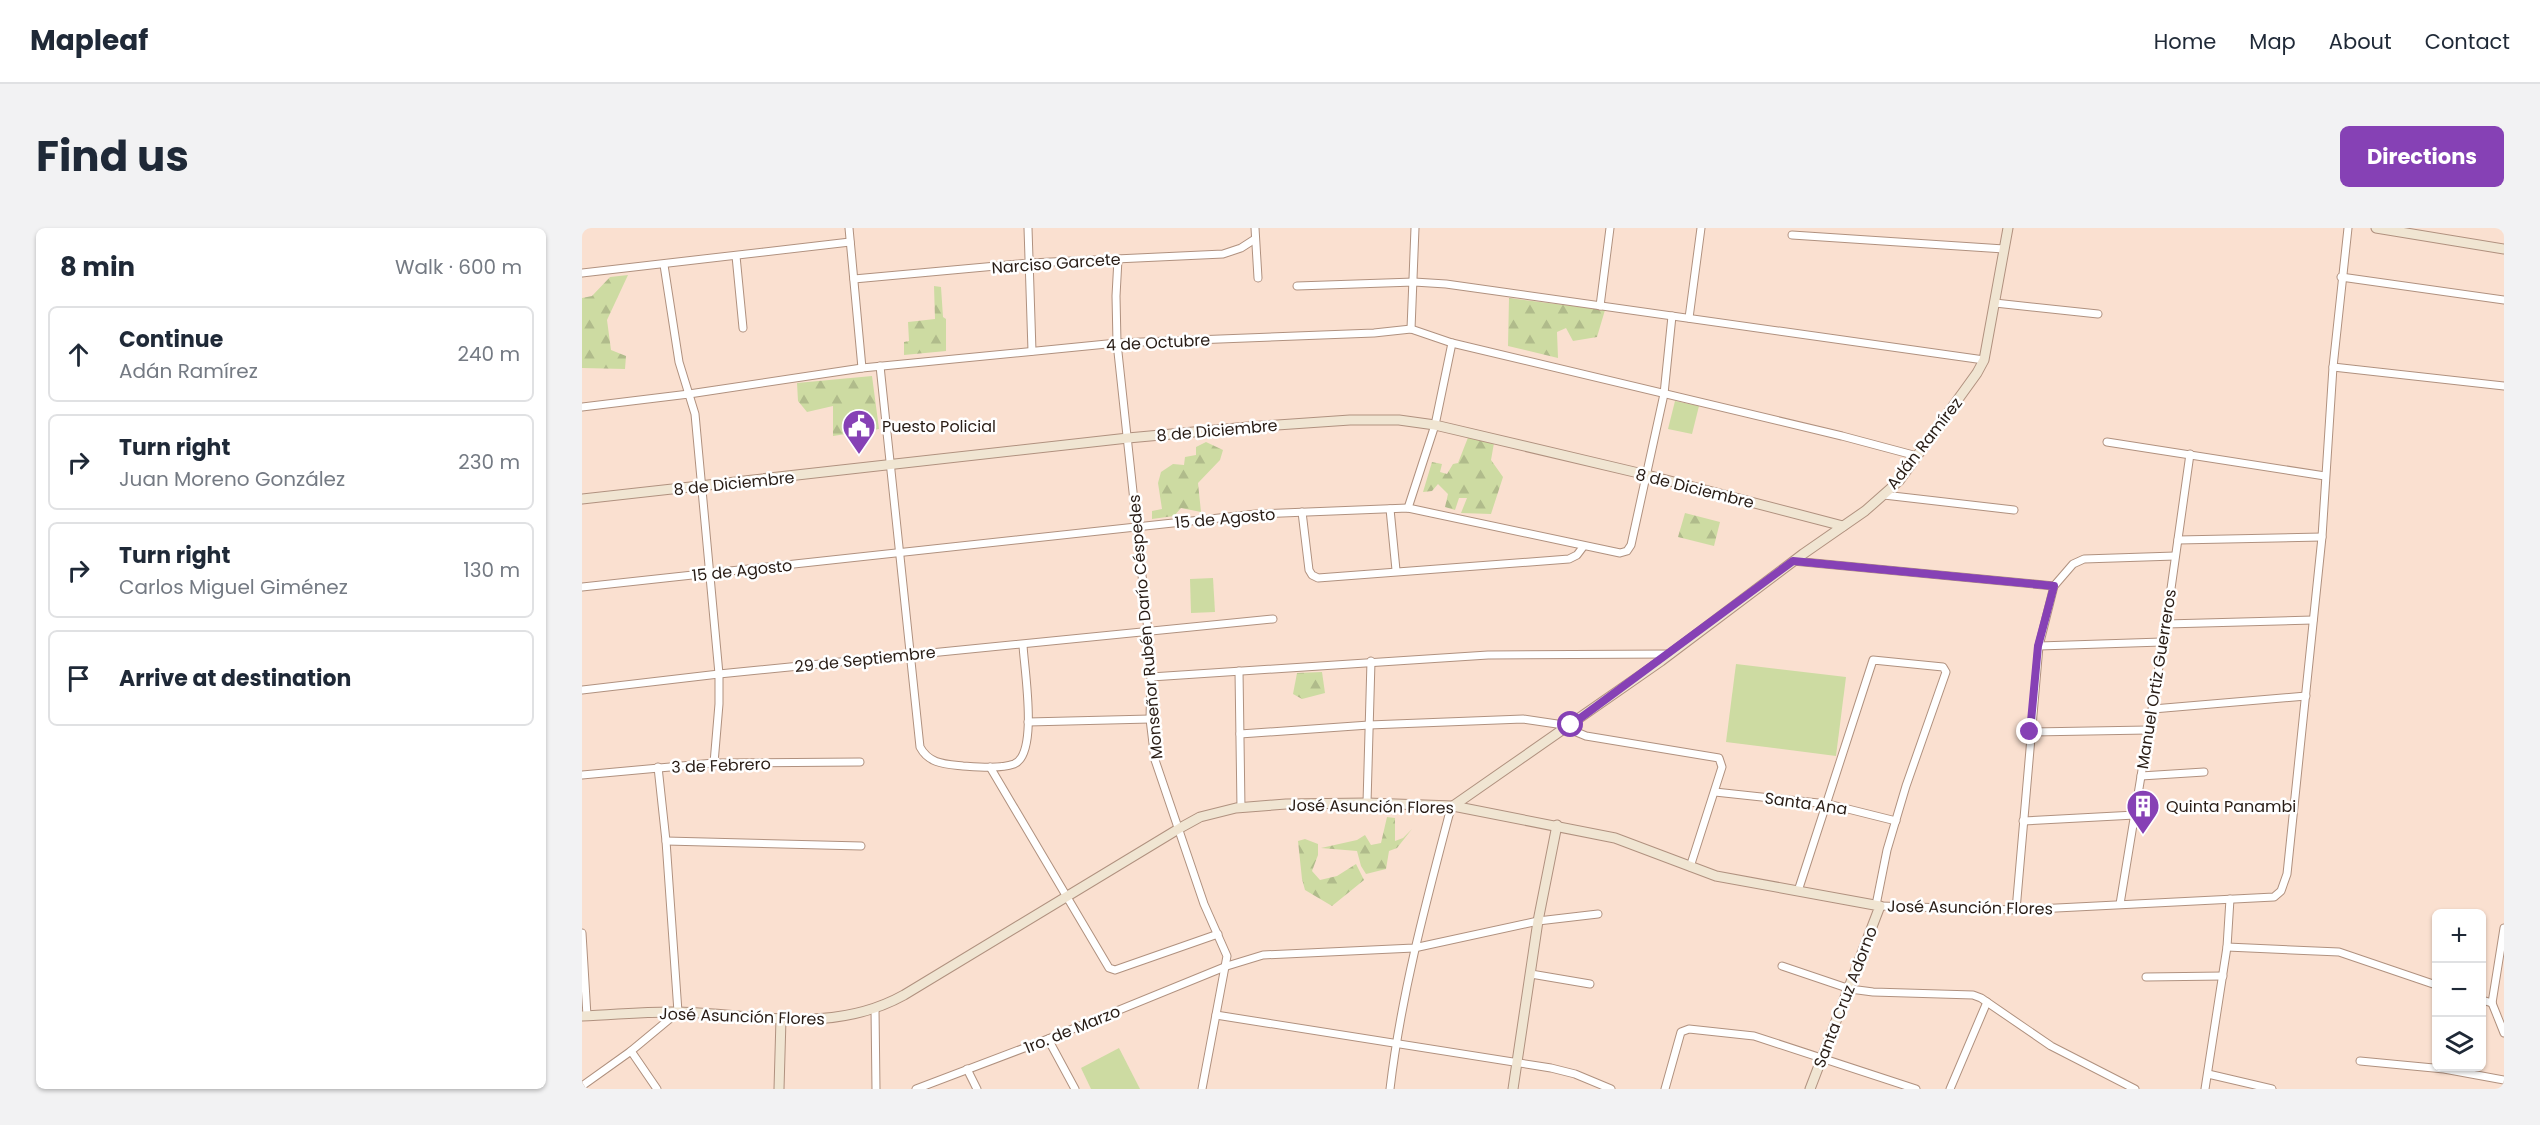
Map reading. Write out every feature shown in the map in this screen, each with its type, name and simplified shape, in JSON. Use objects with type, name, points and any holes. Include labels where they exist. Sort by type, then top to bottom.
[{"type":"street","points":[[849,228],[862,368]]},
{"type":"street","points":[[1028,228],[1032,351]]},
{"type":"street","points":[[1255,228],[1257,278]]},
{"type":"street","points":[[1411,329],[1415,228]]},
{"type":"street","points":[[1600,306],[1610,228]]},
{"type":"street","points":[[1689,318],[1701,228]]},
{"type":"street","name":"Adán Ramírez","points":[[1453,806],[1671,654],[1884,495],[1899,481],[1977,374],[1984,360],[2008,228]]},
{"type":"street","points":[[2152,709],[2306,696],[2322,537],[2341,277],[2348,228]]},
{"type":"street","points":[[2376,228],[2504,249]]},
{"type":"street","points":[[1791,235],[2004,249]]},
{"type":"street","name":"Narciso Garcete","points":[[854,279],[1030,263],[1223,254],[1241,248],[1255,239]]},
{"type":"street","points":[[582,273],[664,266],[850,243]]},
{"type":"street","points":[[736,256],[743,328]]},
{"type":"street","name":"Monseñor Rubén Darío Céspedes","points":[[1118,259],[1117,343],[1148,631],[1151,677],[1150,719],[1155,760],[1204,904],[1227,956],[1227,966],[1202,1089]]},
{"type":"street","points":[[664,266],[680,362],[695,414],[719,674],[714,763]]},
{"type":"street","points":[[2341,277],[2504,300]]},
{"type":"street","points":[[1297,286],[1414,282],[1984,360]]},
{"type":"street","points":[[1995,303],[2098,314]]},
{"type":"street","name":"15 de Agosto","points":[[582,587],[1256,514],[1408,508],[1583,547],[1620,553],[1627,551],[1631,545],[1647,475],[1664,394],[1672,316]]},
{"type":"street","name":"4 de Octubre","points":[[582,406],[689,394],[862,368],[1117,343],[1365,334],[1411,329],[1452,343],[1917,456]]},
{"type":"street","points":[[1408,508],[1435,425],[1452,343]]},
{"type":"street","points":[[880,366],[902,552],[920,747],[927,757],[935,763],[990,767],[1014,764],[1020,759],[1028,741],[1023,645]]},
{"type":"street","points":[[2333,367],[2504,386]]},
{"type":"street","name":"8 de Diciembre","points":[[582,499],[1128,438],[1350,420],[1399,420],[1435,425],[1647,475],[1843,526]]},
{"type":"street","points":[[2107,442],[2325,476]]},
{"type":"street","name":"Manuel Ortiz Guerreros","points":[[2120,904],[2166,624],[2190,454]]},
{"type":"street","points":[[1884,495],[2014,510]]},
{"type":"street","points":[[1390,509],[1396,570]]},
{"type":"street","points":[[1302,512],[1309,570],[1318,578],[1396,570],[1569,559],[1577,555],[1583,547]]},
{"type":"street","points":[[2178,540],[2322,537]]},
{"type":"street","points":[[2016,910],[2038,646],[2054,586],[2073,564],[2084,559],[2175,556]]},
{"type":"street","points":[[1793,561],[2054,586]]},
{"type":"street","name":"29 de Septiembre","points":[[582,690],[910,654],[1023,645],[1273,619]]},
{"type":"street","points":[[2166,624],[2313,620]]},
{"type":"street","points":[[2038,646],[2162,642]]},
{"type":"street","points":[[1151,677],[1488,655],[1671,654]]},
{"type":"street","points":[[1798,891],[1873,660],[1943,667],[1946,672],[1896,821],[1878,905]]},
{"type":"street","points":[[1367,802],[1371,661]]},
{"type":"street","points":[[1239,671],[1241,808]]},
{"type":"street","name":"José Asunción Flores","points":[[584,1016],[678,1012],[781,1019],[840,1018],[875,1009],[904,995],[1200,817],[1241,808],[1286,804],[1367,802],[1453,806],[1615,838],[1716,876],[1878,905],[2016,910],[2274,897],[2281,891],[2287,874],[2306,696]]},
{"type":"street","points":[[1028,722],[1150,719]]},
{"type":"street","points":[[1240,734],[1369,725],[1523,719],[1568,728],[1586,736],[1719,758],[1722,767],[1690,867]]},
{"type":"street","points":[[2030,732],[2148,730]]},
{"type":"street","name":"3 de Febrero","points":[[582,775],[714,763],[860,762]]},
{"type":"street","points":[[582,1086],[631,1051],[678,1012],[666,841],[658,767]]},
{"type":"street","points":[[990,767],[1112,970],[1218,934]]},
{"type":"street","points":[[2141,776],[2204,772]]},
{"type":"street","name":"Santa Ana","points":[[1714,792],[1828,804],[1896,821]]},
{"type":"street","points":[[1390,1089],[1395,1044],[1414,948],[1453,806]]},
{"type":"street","points":[[2023,821],[2135,815]]},
{"type":"street","points":[[1513,1089],[1538,921],[1557,825]]},
{"type":"street","points":[[666,841],[861,846]]},
{"type":"street","points":[[2205,1089],[2227,947],[2230,899]]},
{"type":"street","name":"Santa Cruz Adorno","points":[[1810,1089],[1850,989],[1878,905]]},
{"type":"street","name":"1ro. de Marzo","points":[[915,1089],[1048,1039],[1227,966],[1277,953],[1414,948],[1538,921],[1598,914]]},
{"type":"street","points":[[2504,928],[2492,1003],[2504,1033]]},
{"type":"street","points":[[582,933],[584,1016]]},
{"type":"street","points":[[2227,947],[2339,952],[2432,984]]},
{"type":"street","points":[[1782,966],[1850,989],[1873,992],[1973,995],[1988,1002],[2051,1046],[2135,1089]]},
{"type":"street","points":[[1531,974],[1590,984]]},
{"type":"street","points":[[2146,977],[2223,976]]},
{"type":"street","points":[[2486,1001],[2492,1003]]},
{"type":"street","points":[[1950,1089],[1988,1002]]},
{"type":"street","points":[[875,1009],[876,1089]]},
{"type":"street","points":[[1216,1015],[1575,1074],[1611,1089]]},
{"type":"street","points":[[780,1089],[781,1019]]},
{"type":"street","points":[[1665,1089],[1681,1032],[1689,1029],[1754,1036],[1916,1089]]},
{"type":"street","points":[[1048,1039],[1075,1089]]},
{"type":"street","points":[[631,1051],[657,1089]]},
{"type":"street","points":[[2360,1061],[2444,1069],[2504,1080]]},
{"type":"street","points":[[967,1069],[977,1089]]},
{"type":"street","points":[[2208,1074],[2272,1089]]},
{"type":"green space","points":[[628,275],[607,320],[611,350],[626,356],[625,369],[582,368],[582,298],[592,296],[610,277]]},
{"type":"green space","points":[[934,286],[941,287],[943,317],[946,319],[946,351],[904,355],[904,342],[909,341],[908,322],[935,319]]},
{"type":"green space","points":[[1509,298],[1605,310],[1597,337],[1573,341],[1566,328],[1557,332],[1558,358],[1508,346]]},
{"type":"green space","points":[[872,376],[879,429],[833,436],[833,406],[807,412],[798,401],[797,383]]},
{"type":"green space","points":[[1675,401],[1699,406],[1692,434],[1668,429]]},
{"type":"green space","points":[[1469,435],[1494,443],[1491,460],[1503,477],[1491,514],[1461,513],[1467,498],[1459,498],[1455,510],[1445,507],[1448,494],[1438,484],[1432,491],[1423,492],[1432,462],[1442,464],[1440,472],[1447,474],[1453,464],[1458,463]]},
{"type":"green space","points":[[1206,442],[1223,450],[1220,460],[1198,483],[1201,512],[1181,508],[1174,516],[1152,519],[1152,511],[1162,509],[1158,483],[1161,472],[1173,464],[1184,465],[1185,457],[1196,455],[1196,447]]},
{"type":"green space","points":[[1685,513],[1720,522],[1714,546],[1678,537]]},
{"type":"green space","points":[[1213,578],[1215,612],[1191,613],[1190,579]]},
{"type":"green space","points":[[1736,664],[1846,677],[1836,756],[1726,742]]},
{"type":"green space","points":[[1322,672],[1325,693],[1302,699],[1293,694],[1297,673]]},
{"type":"green space","points":[[1387,817],[1395,818],[1395,841],[1403,838],[1412,829],[1397,848],[1389,851],[1386,869],[1366,874],[1357,851],[1321,848],[1357,840],[1365,835],[1371,845],[1381,843]]},
{"type":"green space","points":[[1305,839],[1318,844],[1318,855],[1312,871],[1320,880],[1337,876],[1356,864],[1364,880],[1332,906],[1305,890],[1298,841]]},
{"type":"green space","points":[[1119,1048],[1140,1089],[1091,1089],[1081,1068]]},
{"type":"place","name":"Puesto Policial","points":[[859,455]]},
{"type":"place","name":"Quinta Panambi","points":[[2143,835]]},
{"type":"route","points":[[1571,725],[1661,661],[1793,561],[2054,586],[2038,646],[2030,732]]}]
